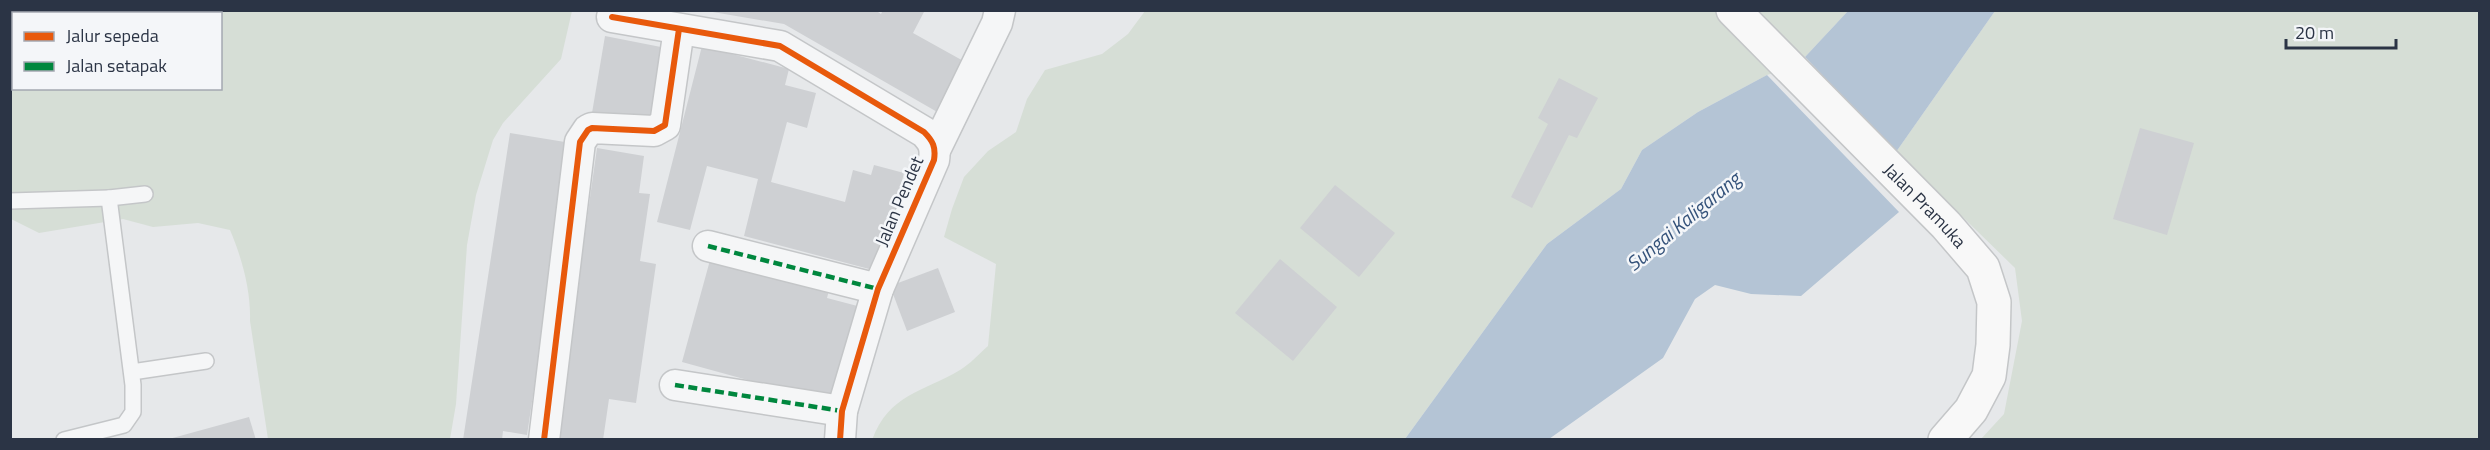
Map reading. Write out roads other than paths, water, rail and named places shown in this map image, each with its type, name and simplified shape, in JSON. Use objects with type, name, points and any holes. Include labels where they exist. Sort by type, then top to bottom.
[{"type":"main road","name":"Jalan Pramuka","points":[[1733,10],[1946,225],[1983,268],[1994,302],[1993,345],[1989,376],[1971,410],[1945,440]]},
{"type":"street","points":[[936,148],[997,23],[1000,10]]},
{"type":"street","name":"Jalan Pendet","points":[[612,17],[780,46],[924,132],[936,148],[934,160],[878,289],[841,425]]},
{"type":"street","points":[[544,440],[580,142],[592,128],[654,131],[665,125],[680,28]]},
{"type":"street","points":[[708,246],[878,289]]},
{"type":"street","points":[[675,385],[841,425]]},
{"type":"lane","points":[[10,201],[109,198],[145,194]]},
{"type":"lane","points":[[64,440],[124,425],[133,412],[132,372],[109,198]]},
{"type":"lane","points":[[132,372],[206,362]]},
{"type":"water","points":[[1848,11],[1995,11],[1896,152],[1805,57]]},
{"type":"water","name":"Sungai Kaligarang","points":[[1767,75],[1899,212],[1801,296],[1751,294],[1715,285],[1695,299],[1663,358],[1549,439],[1405,439],[1547,244],[1621,189],[1642,150],[1698,112]]}]
